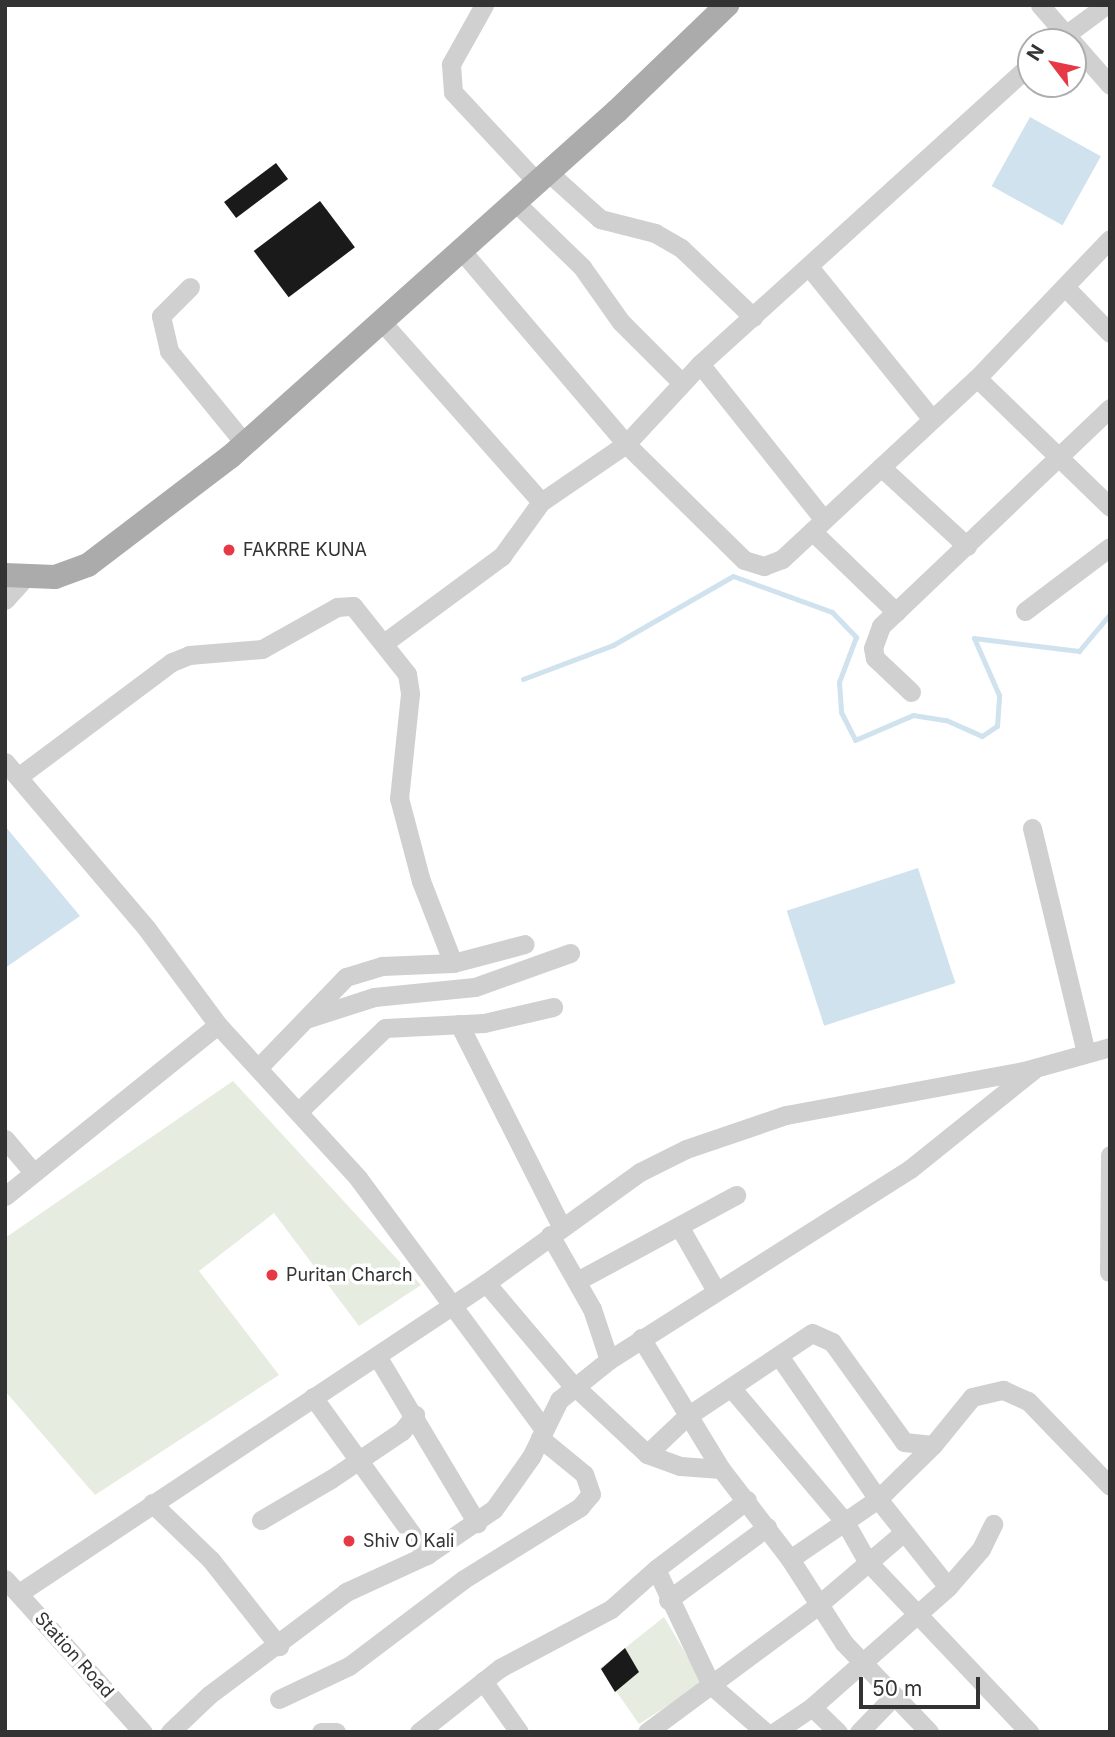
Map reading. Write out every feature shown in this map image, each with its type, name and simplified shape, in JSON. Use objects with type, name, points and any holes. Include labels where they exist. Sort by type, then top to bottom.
[{"type":"main road","points":[[15,577],[55,577],[88,565],[245,444],[516,203],[726,5]]},
{"type":"street","points":[[484,5],[451,64],[453,92],[543,178],[600,219],[655,233],[681,248],[753,317]]},
{"type":"street","points":[[1040,5],[1054,28]]},
{"type":"street","points":[[1074,28],[1106,5]]},
{"type":"street","points":[[1087,63],[1110,85]]},
{"type":"street","points":[[384,643],[502,556],[541,502],[626,444],[700,364],[810,268],[1017,77]]},
{"type":"street","points":[[516,203],[582,267],[621,322],[681,382]]},
{"type":"street","points":[[461,250],[626,444],[754,566],[772,565],[818,525],[977,378],[1110,239]]},
{"type":"street","points":[[810,268],[932,419]]},
{"type":"street","points":[[190,288],[162,317],[169,351],[245,444]]},
{"type":"street","points":[[1066,288],[1110,333]]},
{"type":"street","points":[[382,322],[541,502]]},
{"type":"street","points":[[700,364],[818,525],[896,612]]},
{"type":"street","points":[[977,378],[1110,507]]},
{"type":"street","points":[[911,692],[876,658],[873,648],[881,626],[1061,459],[1110,408]]},
{"type":"street","points":[[881,467],[967,546]]},
{"type":"street","points":[[1025,611],[1110,547]]},
{"type":"street","points":[[5,600],[15,577]]},
{"type":"street","points":[[279,1699],[349,1666],[464,1579],[580,1507],[591,1494],[584,1474],[542,1434],[454,1303],[358,1178],[218,1025],[147,929],[12,770],[157,671],[189,656],[262,649],[345,605],[360,612],[410,684],[399,797],[421,881],[453,962]]},
{"type":"street","points":[[1032,828],[1086,1053]]},
{"type":"street","points":[[258,1068],[309,1018],[332,986],[363,970],[453,962],[525,944]]},
{"type":"street","points":[[309,1018],[374,997],[475,987],[570,953]]},
{"type":"street","points":[[298,1112],[386,1028],[459,1024],[553,1007]]},
{"type":"street","points":[[459,1024],[607,1343],[609,1360]]},
{"type":"street","points":[[5,1196],[218,1025]]},
{"type":"street","points":[[12,1586],[152,1503],[377,1356],[486,1283],[640,1172],[786,1115],[1036,1067],[1110,1047]]},
{"type":"street","points":[[170,1732],[209,1695],[279,1646],[359,1584],[427,1555],[477,1522],[508,1491],[559,1400],[609,1360],[715,1289],[909,1168],[1036,1067]]},
{"type":"street","points":[[5,1139],[33,1172]]},
{"type":"street","points":[[1109,1272],[1110,1155]]},
{"type":"street","points":[[577,1281],[736,1195]]},
{"type":"street","points":[[679,1226],[715,1289]]},
{"type":"street","points":[[486,1283],[575,1387],[647,1454],[680,1465],[721,1469]]},
{"type":"street","points":[[647,1454],[686,1417],[733,1390],[812,1333],[823,1334],[904,1442],[933,1444]]},
{"type":"street","points":[[641,1338],[686,1417],[721,1469],[790,1559],[817,1606],[863,1663],[929,1732]]},
{"type":"street","points":[[377,1356],[415,1415],[477,1522]]},
{"type":"street","points":[[779,1356],[878,1499],[948,1587]]},
{"type":"street","points":[[733,1390],[845,1521],[867,1561],[1029,1732]]},
{"type":"street","points":[[790,1559],[878,1499],[933,1444],[972,1397],[1003,1390],[1028,1401],[1110,1486]]},
{"type":"street","points":[[313,1397],[427,1555]]},
{"type":"street","points":[[261,1520],[359,1460],[415,1415]]},
{"type":"street","points":[[419,1732],[483,1681],[611,1609],[656,1569],[747,1500]]},
{"type":"street","points":[[152,1503],[211,1560],[279,1646]]},
{"type":"street","points":[[656,1569],[668,1600],[711,1685],[776,1731],[812,1707],[948,1587],[981,1549],[993,1524]]},
{"type":"street","points":[[668,1600],[767,1527]]},
{"type":"street","points":[[653,1730],[817,1606],[867,1561],[905,1532]]},
{"type":"street","name":"Station Road","points":[[12,1586],[143,1732]]},
{"type":"street","points":[[483,1681],[513,1730]]},
{"type":"street","points":[[859,1732],[894,1696]]},
{"type":"street","points":[[812,1707],[838,1732]]},
{"type":"street","points":[[321,1732],[336,1732]]},
{"type":"shaded area","points":[[233,1081],[421,1285],[359,1326],[274,1213],[199,1271],[279,1375],[95,1495],[5,1391],[5,1238]]},
{"type":"shaded area","points":[[664,1617],[703,1683],[639,1724],[600,1668]]},
{"type":"water","points":[[1030,117],[1101,156],[1063,225],[992,186]]},
{"type":"water","points":[[5,826],[80,916],[5,968]]},
{"type":"water","points":[[918,868],[955,983],[824,1026],[787,911]]},
{"type":"building","points":[[276,163],[288,179],[236,218],[224,202]]},
{"type":"building","points":[[320,201],[355,247],[289,297],[254,251]]},
{"type":"building","points":[[625,1648],[639,1672],[615,1692],[601,1669]]},
{"type":"waterway","points":[[523,679],[613,645],[733,576],[832,612],[856,637],[839,682],[841,712],[855,740],[913,715],[946,720],[982,736],[997,726],[999,695],[974,638],[1079,651],[1110,614]]},
{"type":"place","name":"FAKRRE KUNA","points":[[229,550]]},
{"type":"place","name":"Puritan Charch","points":[[272,1275]]},
{"type":"place","name":"Shiv O Kali","points":[[349,1541]]}]
